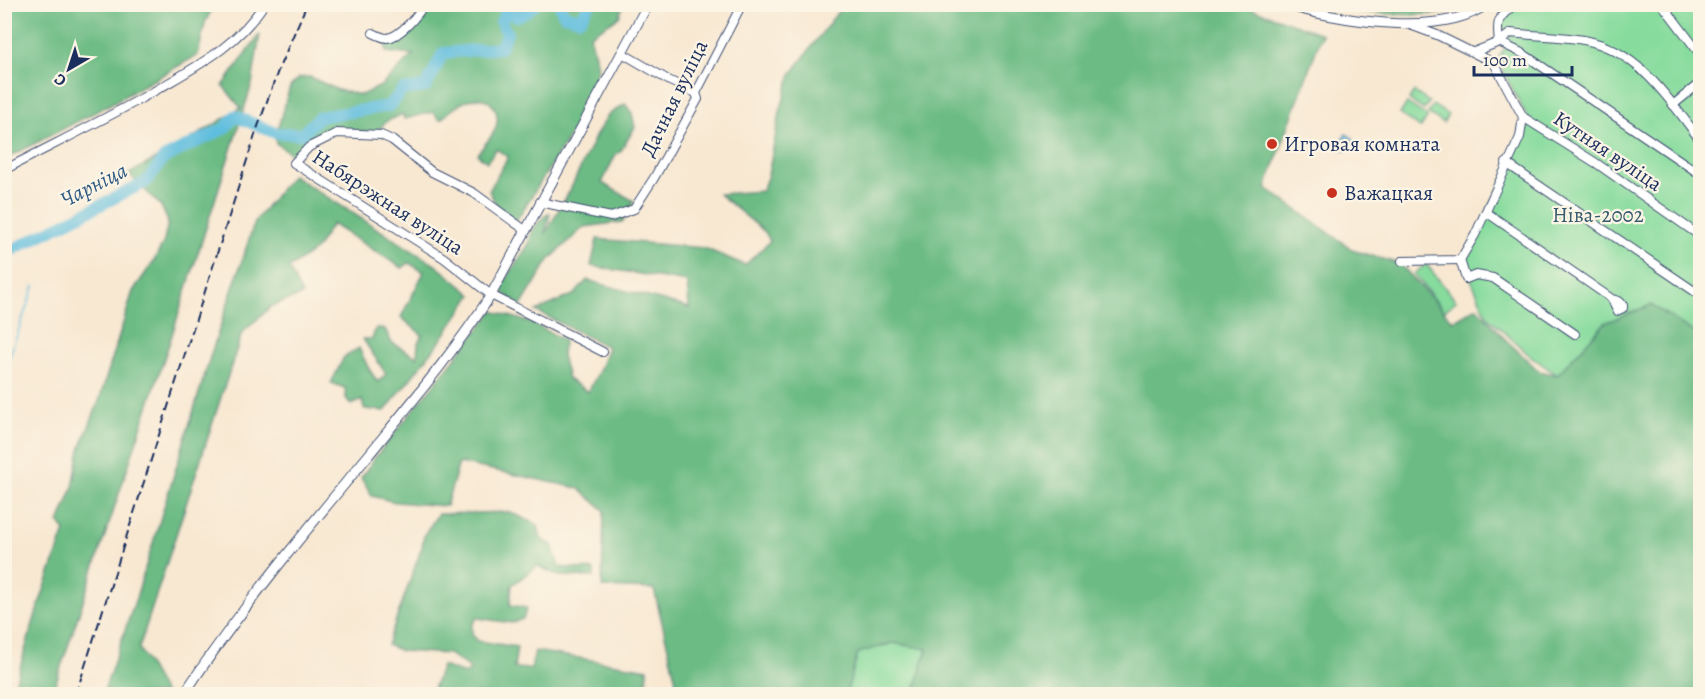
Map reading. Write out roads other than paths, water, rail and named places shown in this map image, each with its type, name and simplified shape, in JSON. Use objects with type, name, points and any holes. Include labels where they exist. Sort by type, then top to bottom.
[{"type":"street","points":[[4,170],[111,117],[212,58],[238,38],[264,4]]},
{"type":"street","points":[[373,33],[384,38],[392,37],[418,16],[424,4]]},
{"type":"street","points":[[184,694],[302,536],[470,327],[491,295],[648,4]]},
{"type":"street","name":"Дачная вуліца","points":[[540,202],[604,217],[619,216],[638,205],[698,99],[696,93],[742,4]]},
{"type":"street","points":[[1285,4],[1352,18],[1410,25],[1437,23],[1459,18],[1487,4]]},
{"type":"street","points":[[1515,4],[1499,20],[1497,27],[1502,43],[1522,53],[1701,174]]},
{"type":"street","points":[[1662,4],[1701,54]]},
{"type":"street","points":[[1410,25],[1494,63],[1523,117],[1520,137],[1506,163],[1475,235],[1460,260],[1466,279],[1476,274],[1493,278],[1575,334]]},
{"type":"street","points":[[1474,52],[1502,43],[1511,33],[1585,40],[1602,45],[1636,64],[1701,140]]},
{"type":"street","points":[[622,54],[696,93]]},
{"type":"street","points":[[1673,105],[1701,84]]},
{"type":"street","name":"Кутняя вуліца","points":[[1523,117],[1596,163],[1701,236]]},
{"type":"street","name":"Набярэжная вуліца","points":[[525,231],[474,193],[432,172],[392,140],[381,135],[337,133],[309,147],[294,163],[444,258],[491,295],[603,352]]},
{"type":"street","points":[[1506,163],[1701,295]]},
{"type":"street","points":[[1486,212],[1612,299]]},
{"type":"street","points":[[1402,261],[1460,260]]},
{"type":"water","points":[[1346,134],[1354,139],[1345,151],[1338,146]]},
{"type":"waterway","name":"Чарніца","points":[[4,254],[146,182],[164,158],[225,128],[235,116],[276,133],[302,134],[319,117],[389,106],[403,90],[426,87],[443,53],[500,48],[507,33],[501,22],[507,10],[517,16],[535,4]]},
{"type":"waterway","name":"Чарніца","points":[[559,4],[564,15],[580,19],[590,4]]},
{"type":"waterway","points":[[4,372],[34,286]]},
{"type":"railway","points":[[76,694],[256,132],[279,68],[307,4]]},
{"type":"place","name":"Игровая комната","points":[[1272,144]]},
{"type":"place","name":"Важацкая","points":[[1332,193]]},
{"type":"park label","name":"Ніва-2002","points":[[1598,215]]}]
